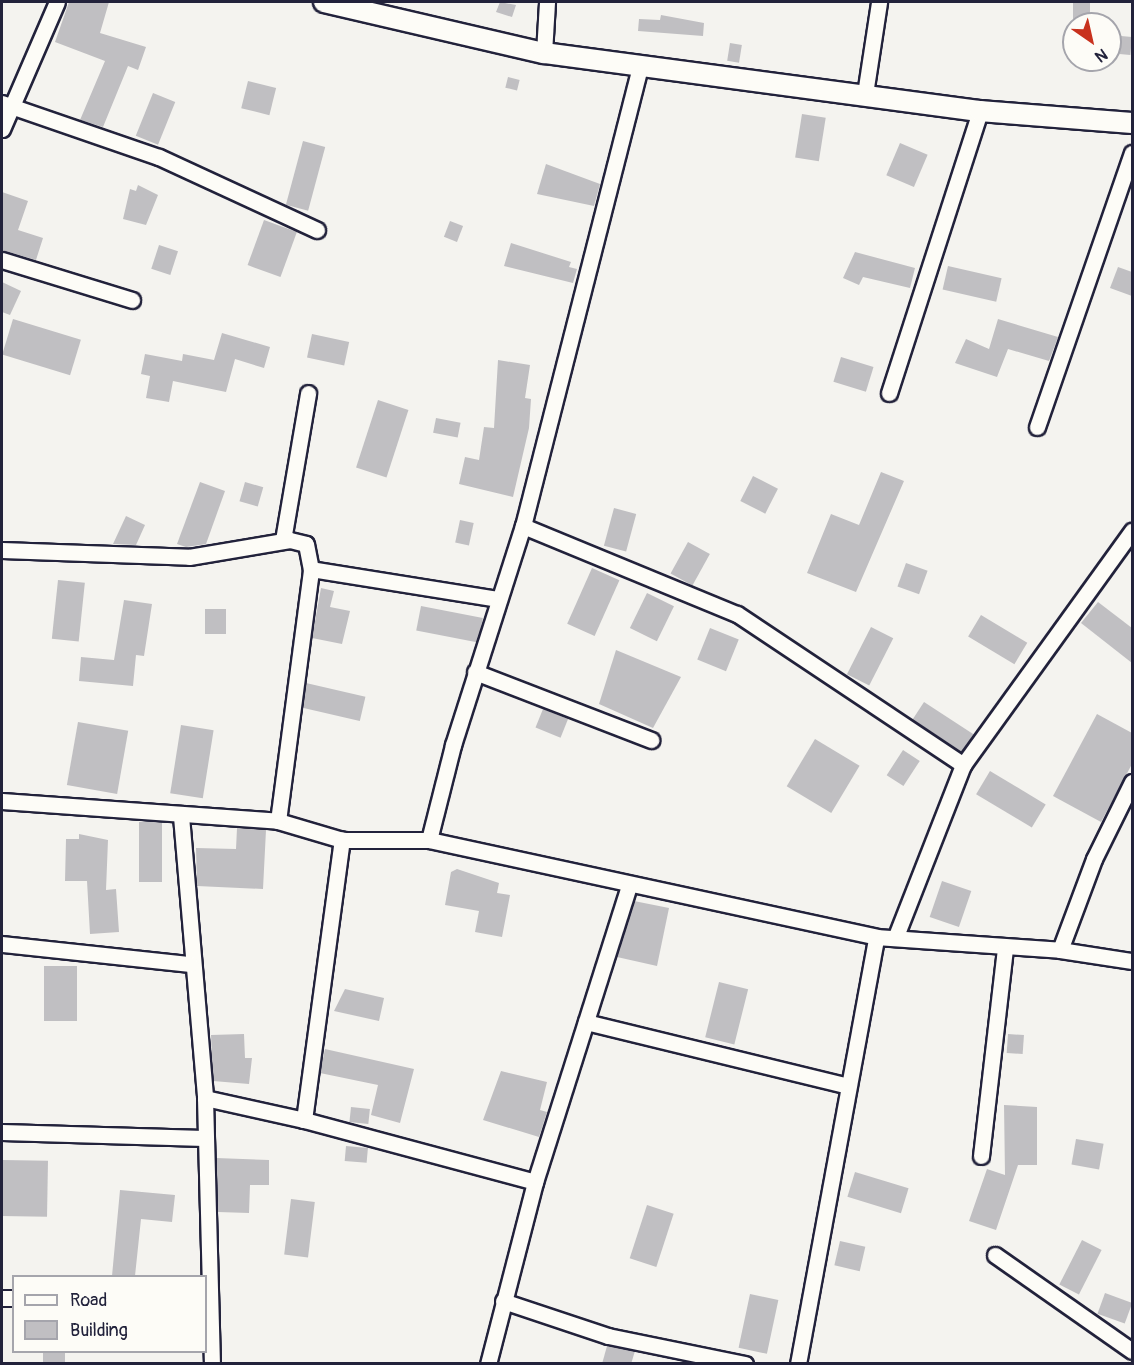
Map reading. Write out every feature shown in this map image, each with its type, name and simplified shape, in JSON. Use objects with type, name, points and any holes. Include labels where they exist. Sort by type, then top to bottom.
[{"type":"street","points":[[2,129],[6,104],[57,2]]},
{"type":"street","points":[[324,2],[544,53],[980,111],[1132,123]]},
{"type":"street","points":[[544,53],[547,2]]},
{"type":"street","points":[[865,94],[879,2]]},
{"type":"street","points":[[429,840],[475,672],[523,526],[640,67]]},
{"type":"street","points":[[6,104],[159,157],[317,230]]},
{"type":"street","points":[[889,393],[980,111]]},
{"type":"street","points":[[1037,427],[1132,153]]},
{"type":"street","points":[[2,260],[132,300]]},
{"type":"street","points":[[283,540],[309,393]]},
{"type":"street","points":[[523,526],[737,614],[963,765]]},
{"type":"street","points":[[896,936],[963,765],[1132,531]]},
{"type":"street","points":[[2,550],[189,558],[283,540],[306,544],[311,569],[278,821]]},
{"type":"street","points":[[311,569],[498,599]]},
{"type":"street","points":[[475,672],[651,740]]},
{"type":"street","points":[[1060,950],[1094,859],[1132,782]]},
{"type":"street","points":[[2,801],[180,816],[278,821],[342,840],[429,840],[876,937],[896,936],[1005,948],[1060,950],[1132,961]]},
{"type":"street","points":[[180,816],[190,964],[205,1098],[208,1311],[212,1364]]},
{"type":"street","points":[[304,1120],[342,840]]},
{"type":"street","points":[[488,1364],[535,1182],[629,885]]},
{"type":"street","points":[[798,1364],[840,1146],[845,1085],[876,937]]},
{"type":"street","points":[[2,944],[190,964]]},
{"type":"street","points":[[981,1156],[1005,948]]},
{"type":"street","points":[[586,1022],[845,1085]]},
{"type":"street","points":[[205,1098],[304,1120],[535,1182]]},
{"type":"street","points":[[2,1132],[204,1138]]},
{"type":"street","points":[[995,1255],[1132,1351]]},
{"type":"street","points":[[503,1301],[608,1336],[745,1364]]},
{"type":"building","points":[[69,2],[109,2],[100,33],[146,47],[138,70],[128,66],[103,127],[80,120],[105,61],[55,42]]},
{"type":"building","points":[[500,2],[516,5],[512,17],[496,12]]},
{"type":"building","points":[[1073,2],[1090,2],[1090,12],[1073,12]]},
{"type":"building","points":[[661,15],[704,23],[703,36],[638,31],[639,19],[660,20]]},
{"type":"building","points":[[1122,36],[1132,37],[1130,55],[1122,54]]},
{"type":"building","points":[[730,43],[742,45],[739,63],[727,61]]},
{"type":"building","points":[[508,77],[520,80],[517,91],[505,88]]},
{"type":"building","points":[[248,81],[276,88],[269,115],[241,108]]},
{"type":"building","points":[[153,93],[175,102],[158,145],[136,136]]},
{"type":"building","points":[[802,114],[826,118],[819,161],[795,157]]},
{"type":"building","points":[[303,141],[325,147],[308,211],[286,205]]},
{"type":"building","points":[[900,143],[928,155],[914,187],[886,175]]},
{"type":"building","points":[[546,164],[600,184],[594,206],[537,194]]},
{"type":"building","points":[[138,185],[158,195],[146,225],[123,219],[130,189],[136,191]]},
{"type":"building","points":[[2,192],[28,201],[18,230],[43,238],[36,260],[2,250]]},
{"type":"building","points":[[264,220],[297,232],[280,277],[248,265]]},
{"type":"building","points":[[450,221],[463,226],[457,242],[444,237]]},
{"type":"building","points":[[511,243],[571,262],[569,267],[577,269],[573,283],[504,266]]},
{"type":"building","points":[[159,245],[178,251],[170,275],[151,269]]},
{"type":"building","points":[[855,252],[915,268],[910,288],[863,277],[859,285],[843,278]]},
{"type":"building","points":[[948,266],[1002,278],[996,302],[943,289]]},
{"type":"building","points":[[1118,267],[1132,272],[1132,296],[1110,288]]},
{"type":"building","points":[[2,282],[21,291],[10,315],[2,312]]},
{"type":"building","points":[[13,319],[81,340],[70,375],[2,354]]},
{"type":"building","points":[[998,319],[1058,337],[1049,361],[1008,349],[997,377],[955,363],[966,339],[989,349]]},
{"type":"building","points":[[222,333],[270,347],[264,368],[235,359],[226,392],[173,381],[169,402],[146,398],[150,376],[141,374],[145,354],[182,361],[183,354],[214,360]]},
{"type":"building","points":[[312,334],[349,342],[344,365],[307,357]]},
{"type":"building","points":[[841,357],[874,367],[866,392],[833,382]]},
{"type":"building","points":[[498,360],[530,365],[525,398],[531,399],[529,428],[513,497],[459,484],[465,457],[479,460],[484,427],[494,428]]},
{"type":"building","points":[[378,400],[408,410],[386,477],[356,468]]},
{"type":"building","points":[[436,418],[461,423],[458,437],[433,433]]},
{"type":"building","points":[[881,472],[904,481],[856,592],[807,573],[831,514],[859,525]]},
{"type":"building","points":[[753,476],[778,489],[765,514],[740,501]]},
{"type":"building","points":[[200,482],[225,491],[206,544],[186,547],[177,544]]},
{"type":"building","points":[[245,482],[263,487],[258,506],[239,501]]},
{"type":"building","points":[[614,508],[636,514],[626,552],[604,546]]},
{"type":"building","points":[[126,516],[145,525],[136,545],[113,544]]},
{"type":"building","points":[[460,520],[474,523],[469,545],[455,542]]},
{"type":"building","points":[[688,542],[710,554],[692,586],[671,573]]},
{"type":"building","points":[[906,563],[928,571],[919,594],[897,586]]},
{"type":"building","points":[[592,568],[619,580],[595,636],[567,624]]},
{"type":"building","points":[[58,580],[85,583],[79,641],[52,639]]},
{"type":"building","points":[[321,588],[334,591],[330,607],[350,611],[342,644],[312,638]]},
{"type":"building","points":[[647,593],[674,606],[657,641],[630,628]]},
{"type":"building","points":[[124,600],[152,604],[144,656],[136,655],[133,686],[79,681],[81,657],[114,660]]},
{"type":"building","points":[[1098,602],[1132,628],[1132,663],[1081,623]]},
{"type":"building","points":[[421,606],[483,618],[478,643],[416,631]]},
{"type":"building","points":[[205,609],[226,609],[226,634],[205,634]]},
{"type":"building","points":[[981,615],[1027,643],[1014,664],[968,636]]},
{"type":"building","points":[[871,627],[893,638],[869,686],[847,674]]},
{"type":"building","points":[[710,628],[739,640],[726,671],[697,660]]},
{"type":"building","points":[[616,650],[681,677],[653,728],[599,704]]},
{"type":"building","points":[[306,683],[365,697],[360,721],[300,707]]},
{"type":"building","points":[[924,702],[973,734],[962,752],[913,720]]},
{"type":"building","points":[[543,709],[568,719],[561,738],[536,728]]},
{"type":"building","points":[[1097,714],[1132,733],[1132,764],[1101,822],[1053,796]]},
{"type":"building","points":[[78,722],[128,731],[117,794],[67,785]]},
{"type":"building","points":[[181,725],[214,730],[203,798],[170,793]]},
{"type":"building","points":[[815,739],[860,766],[831,813],[787,786]]},
{"type":"building","points":[[903,750],[920,761],[903,786],[887,775]]},
{"type":"building","points":[[990,771],[1046,804],[1032,828],[976,794]]},
{"type":"building","points":[[139,822],[162,822],[162,882],[139,882]]},
{"type":"building","points":[[237,828],[266,830],[263,889],[197,886],[196,848],[236,849]]},
{"type":"building","points":[[79,834],[108,840],[106,890],[116,889],[119,932],[90,934],[87,881],[65,881],[66,839],[79,839]]},
{"type":"building","points":[[457,869],[499,883],[497,893],[510,895],[502,937],[475,932],[479,911],[445,905],[451,872]]},
{"type":"building","points":[[942,881],[971,891],[959,927],[930,917]]},
{"type":"building","points":[[634,901],[669,908],[657,966],[617,957]]},
{"type":"building","points":[[44,966],[77,966],[77,1021],[44,1021]]},
{"type":"building","points":[[719,982],[748,989],[734,1045],[705,1037]]},
{"type":"building","points":[[345,989],[384,998],[379,1021],[334,1011]]},
{"type":"building","points":[[244,1034],[245,1058],[252,1058],[249,1084],[213,1081],[211,1035]]},
{"type":"building","points":[[1008,1034],[1024,1035],[1023,1054],[1007,1053]]},
{"type":"building","points":[[325,1049],[414,1069],[400,1123],[371,1115],[378,1085],[320,1073]]},
{"type":"building","points":[[501,1071],[547,1082],[540,1110],[547,1112],[539,1137],[483,1120]]},
{"type":"building","points":[[1004,1105],[1037,1107],[1037,1165],[1018,1165],[996,1230],[969,1221],[987,1169],[1005,1175]]},
{"type":"building","points":[[351,1107],[370,1109],[368,1124],[349,1122]]},
{"type":"building","points":[[1076,1139],[1104,1144],[1099,1169],[1071,1165]]},
{"type":"building","points":[[346,1146],[368,1148],[367,1163],[345,1161]]},
{"type":"building","points":[[216,1158],[269,1160],[269,1185],[250,1185],[249,1213],[218,1212]]},
{"type":"building","points":[[2,1160],[48,1161],[47,1217],[2,1216]]},
{"type":"building","points":[[855,1172],[909,1188],[901,1213],[847,1197]]},
{"type":"building","points":[[120,1190],[175,1195],[172,1222],[141,1219],[135,1275],[112,1275]]},
{"type":"building","points":[[291,1199],[315,1202],[308,1258],[284,1255]]},
{"type":"building","points":[[647,1205],[674,1214],[656,1267],[630,1258]]},
{"type":"building","points":[[1082,1240],[1102,1250],[1079,1295],[1059,1285]]},
{"type":"building","points":[[840,1241],[865,1247],[860,1271],[834,1265]]},
{"type":"building","points":[[1105,1293],[1132,1303],[1125,1324],[1097,1314]]},
{"type":"building","points":[[750,1294],[778,1300],[767,1354],[739,1348]]},
{"type":"building","points":[[607,1346],[635,1351],[631,1364],[602,1364]]},
{"type":"building","points":[[43,1353],[65,1353],[65,1364],[43,1364]]}]
